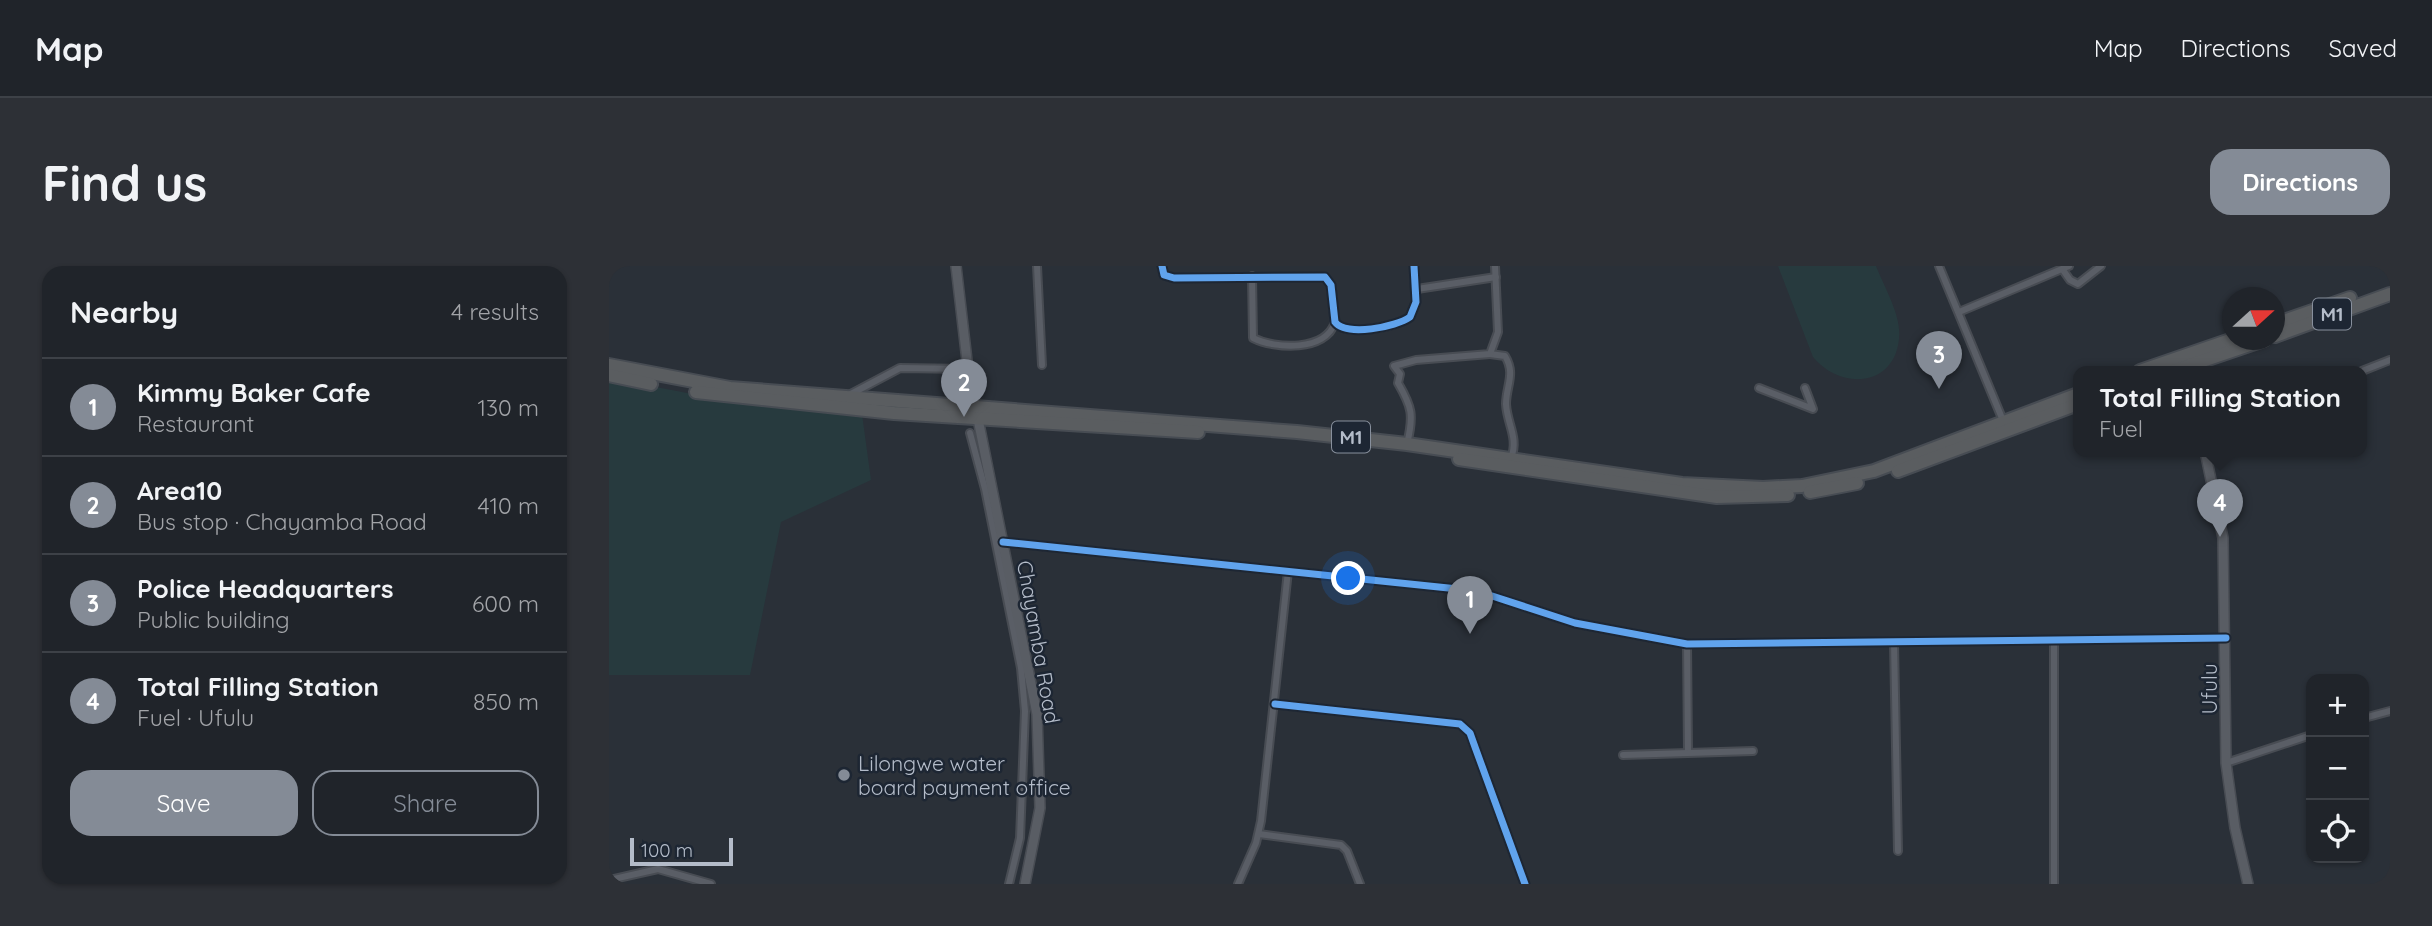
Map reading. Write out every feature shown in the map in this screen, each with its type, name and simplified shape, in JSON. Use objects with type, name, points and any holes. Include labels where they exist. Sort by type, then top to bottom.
[{"type":"highway","name":"M1","points":[[2285,320],[2390,285]]},
{"type":"highway","name":"M1","points":[[2285,332],[2390,293]]},
{"type":"highway","points":[[2179,366],[2222,344]]},
{"type":"highway","points":[[2180,366],[2232,350]]},
{"type":"highway","name":"M1","points":[[609,365],[730,388],[1359,445],[1656,489],[1750,498],[1831,490],[1878,478],[1954,453],[2073,406]]},
{"type":"highway","name":"M1","points":[[609,375],[735,398],[894,413],[978,412],[1285,431],[1407,444],[1682,484],[1783,487],[1874,471],[2073,396]]},
{"type":"street","name":"Chayamba Road","points":[[956,266],[968,369],[1032,686],[1039,747],[1040,807],[1025,884]]},
{"type":"street","points":[[1037,266],[1042,365]]},
{"type":"street","points":[[1162,266],[1164,275],[1174,278],[1252,276],[1325,277],[1331,285],[1335,322],[1333,328],[1308,346],[1267,345],[1253,338],[1252,276]]},
{"type":"street","points":[[1335,322],[1344,329],[1368,329],[1403,323],[1414,311],[1417,289],[1414,266]]},
{"type":"street","points":[[1490,355],[1498,332],[1495,266]]},
{"type":"street","points":[[1940,266],[2005,423]]},
{"type":"street","points":[[1959,312],[2066,268],[2070,280],[2078,284],[2101,266]]},
{"type":"street","points":[[1417,289],[1496,277]]},
{"type":"street","points":[[1407,444],[1412,408],[1408,394],[1398,383],[1401,374],[1394,366],[1416,360],[1505,356],[1511,374],[1506,404],[1515,440],[1511,458]]},
{"type":"street","points":[[2367,369],[2390,360]]},
{"type":"street","points":[[845,398],[900,368],[968,369]]},
{"type":"street","points":[[1759,388],[1813,409],[1805,388]]},
{"type":"street","points":[[969,433],[985,489],[1021,668],[1025,711],[1020,838],[1009,884]]},
{"type":"street","name":"Ufulu","points":[[2206,457],[2223,538],[2226,763],[2235,828],[2248,884]]},
{"type":"street","points":[[1003,542],[1476,592],[1575,623],[1687,644],[2226,638]]},
{"type":"street","points":[[1238,884],[1259,834],[1288,571]]},
{"type":"street","points":[[2053,641],[2054,884]]},
{"type":"street","points":[[1894,642],[1898,851]]},
{"type":"street","points":[[1687,644],[1688,752]]},
{"type":"street","points":[[1275,704],[1460,724],[1470,733],[1525,884]]},
{"type":"street","points":[[2369,716],[2390,710]]},
{"type":"street","points":[[2226,763],[2306,737]]},
{"type":"street","points":[[1623,755],[1753,751]]},
{"type":"street","points":[[1259,834],[1341,845],[1347,852],[1360,884]]},
{"type":"street","points":[[609,880],[658,869],[711,884]]},
{"type":"green space","points":[[1778,266],[1876,266],[1895,311],[1899,330],[1895,355],[1887,367],[1877,375],[1864,379],[1851,379],[1824,368],[1813,357]]},
{"type":"green space","points":[[609,378],[708,397],[862,414],[871,480],[781,522],[750,675],[609,675]]},
{"type":"cycle path","points":[[1162,266],[1164,275],[1174,278],[1325,277],[1331,285],[1335,322],[1341,327],[1360,330],[1383,327],[1410,317],[1416,302],[1414,266]]},
{"type":"cycle path","points":[[1003,542],[1458,589],[1486,594],[1575,623],[1687,644],[2226,638]]},
{"type":"cycle path","points":[[1275,704],[1460,724],[1470,733],[1525,884]]},
{"type":"place","name":"Police Headquarters","points":[[1939,389]]},
{"type":"place","name":"Area10","points":[[964,417]]},
{"type":"place","name":"Total Filling Station","points":[[2220,537]]},
{"type":"place","name":"Kimmy Baker Cafe","points":[[1470,634]]},
{"type":"place","name":"Lilongwe water board payment office","points":[[844,775]]}]
